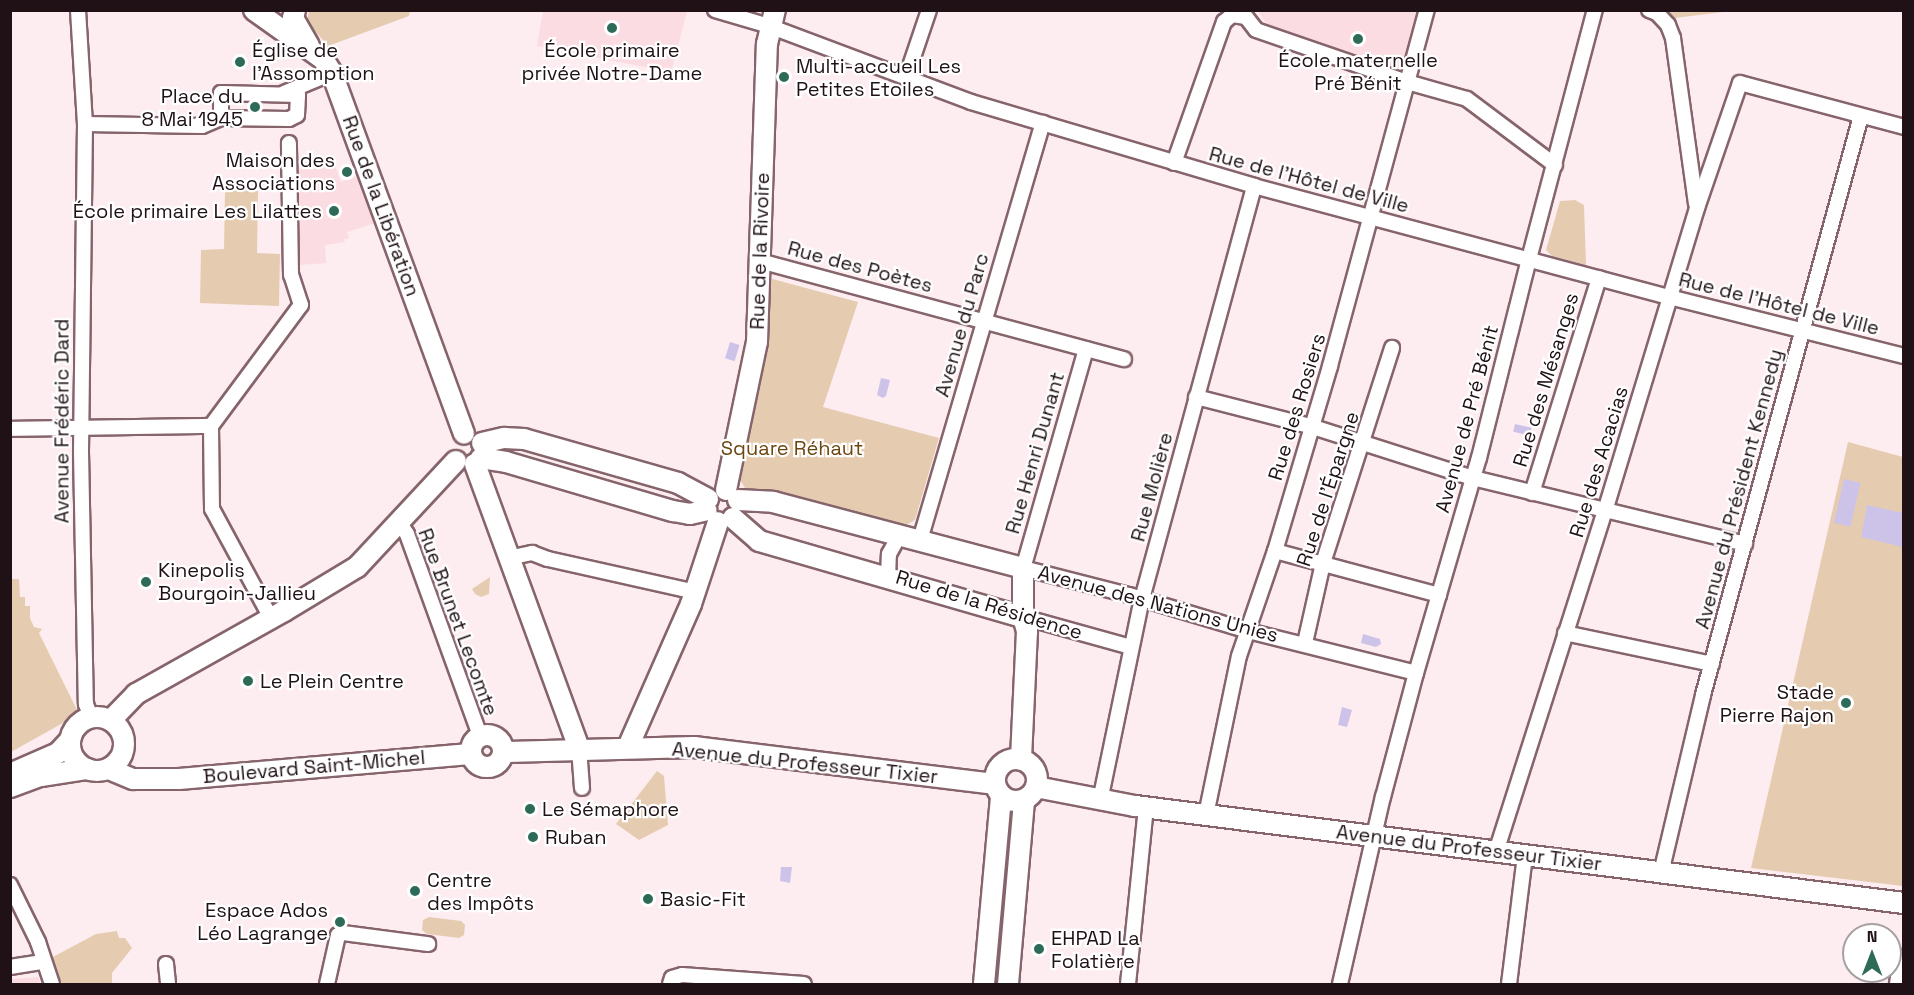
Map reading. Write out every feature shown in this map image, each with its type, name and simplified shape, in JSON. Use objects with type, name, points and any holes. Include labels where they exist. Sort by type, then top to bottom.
[{"type":"street","name":"Avenue Frédéric Dard","points":[[78,10],[85,124],[81,428],[86,704],[90,717]]},
{"type":"street","name":"Rue de la Libération","points":[[254,10],[323,59],[332,74],[464,434]]},
{"type":"street","name":"Rue de l'Hôtel de Ville","points":[[715,10],[772,18],[906,78],[971,102],[1174,163],[1669,297],[1904,356]]},
{"type":"street","points":[[906,78],[929,10]]},
{"type":"street","name":"Rue des Rosiers","points":[[1206,815],[1239,656],[1275,551],[1372,218],[1427,10]]},
{"type":"street","name":"Avenue de Pré Bénit","points":[[1340,984],[1374,836],[1416,673],[1473,478],[1528,259],[1595,10]]},
{"type":"street","points":[[1649,10],[1657,13],[1668,25],[1673,38],[1697,208]]},
{"type":"street","points":[[272,24],[294,14],[312,51]]},
{"type":"street","points":[[1174,163],[1224,22],[1232,15],[1246,17],[1256,30],[1407,82],[1467,99],[1555,165]]},
{"type":"street","name":"Rue de la Rivoire","points":[[628,747],[696,592],[722,506],[757,342],[772,18]]},
{"type":"street","points":[[281,94],[332,74]]},
{"type":"street","name":"Rue des Acacias","points":[[1496,852],[1605,511],[1697,208],[1740,82],[1861,116]]},
{"type":"street","points":[[85,124],[202,126],[221,118],[289,119],[297,115],[298,95],[221,93],[221,118]]},
{"type":"street","points":[[1861,116],[1904,127]]},
{"type":"street","name":"Avenue du Président Kennedy","points":[[1661,873],[1712,664],[1861,116]]},
{"type":"street","name":"Avenue du Parc","points":[[920,540],[983,320],[1043,123]]},
{"type":"street","points":[[271,618],[212,509],[211,426],[301,305],[291,275],[289,143]]},
{"type":"street","name":"Rue Molière","points":[[1100,801],[1142,599],[1254,186]]},
{"type":"street","name":"Rue des Poètes","points":[[760,261],[1124,358]]},
{"type":"street","name":"Rue des Mésanges","points":[[1532,493],[1599,278]]},
{"type":"street","name":"Rue de l'Épargne","points":[[1305,643],[1323,563],[1364,442],[1392,348]]},
{"type":"street","name":"Rue Henri Dunant","points":[[1023,568],[1086,349]]},
{"type":"street","points":[[1196,397],[1310,426],[1473,478],[1745,544]]},
{"type":"street","points":[[10,429],[211,426]]},
{"type":"street","points":[[464,434],[458,437],[452,449],[474,456]]},
{"type":"street","name":"Avenue des Nations Unies","points":[[464,434],[474,435],[474,456],[506,462],[673,511],[690,514],[722,506],[773,502],[1142,599],[1248,631],[1305,643],[1416,673]]},
{"type":"street","points":[[111,720],[136,694],[357,567],[399,522],[474,456],[504,438],[524,439],[678,483],[722,506],[759,541],[888,579]]},
{"type":"street","points":[[474,456],[508,558],[579,748],[582,788]]},
{"type":"street","name":"Rue Brunet Lecomte","points":[[399,522],[407,534],[480,736]]},
{"type":"street","name":"Rue de la Résidence","points":[[899,536],[889,554],[888,579],[1131,647]]},
{"type":"street","points":[[1275,551],[1439,595]]},
{"type":"street","points":[[508,558],[532,553],[548,559],[696,592]]},
{"type":"street","points":[[1017,759],[1027,631],[1023,617],[1023,568]]},
{"type":"street","points":[[1566,633],[1712,664]]},
{"type":"street","points":[[10,773],[36,765],[58,753],[70,740],[75,728],[90,717],[111,720],[118,725],[125,741],[115,763],[41,776],[10,787]]},
{"type":"street","points":[[480,736],[496,738],[503,752],[499,762],[484,768],[475,763],[470,754],[472,743],[480,736]]},
{"type":"street","points":[[70,740],[76,760],[87,769]]},
{"type":"street","name":"Avenue du Professeur Tixier","points":[[503,752],[628,747],[724,750],[998,790]]},
{"type":"street","name":"Boulevard Saint-Michel","points":[[115,763],[133,779],[158,780],[470,754]]},
{"type":"street","points":[[984,984],[1000,765],[1017,759],[1033,768],[1037,781],[1030,794],[1017,880],[1008,984]]},
{"type":"street","points":[[998,790],[1011,802],[1030,794]]},
{"type":"street","name":"Avenue du Professeur Tixier","points":[[1030,794],[1904,903]]},
{"type":"street","points":[[1128,984],[1146,807]]},
{"type":"street","points":[[1509,984],[1525,856]]},
{"type":"street","points":[[993,879],[1017,880]]},
{"type":"street","points":[[10,885],[38,942],[43,963],[52,984]]},
{"type":"street","points":[[327,984],[338,935],[343,933],[428,944]]},
{"type":"street","points":[[1900,984],[1904,960]]},
{"type":"street","points":[[10,967],[43,963]]},
{"type":"street","points":[[166,964],[168,984]]},
{"type":"street","points":[[670,984],[672,978],[682,975],[804,984]]},
{"type":"shaded area","name":"École primaire privée Notre-Dame","points":[[543,10],[687,11],[671,72],[537,46]]},
{"type":"shaded area","name":"École maternelle Pré Bénit","points":[[1258,11],[1418,11],[1406,61],[1402,67],[1393,69],[1267,25]]},
{"type":"shaded area","name":"École primaire Les Lilattes","points":[[324,164],[326,167],[335,165],[341,182],[357,176],[375,223],[347,232],[349,238],[344,239],[345,242],[325,245],[326,263],[299,265],[298,170]]},
{"type":"shaded area","points":[[730,342],[740,345],[735,361],[725,358]]},
{"type":"shaded area","points":[[881,378],[890,380],[886,396],[883,398],[877,395]]},
{"type":"shaded area","points":[[1515,424],[1532,428],[1530,436],[1513,432]]},
{"type":"shaded area","points":[[1844,479],[1861,483],[1850,527],[1834,523]]},
{"type":"shaded area","points":[[1867,505],[1903,513],[1903,547],[1861,537]]},
{"type":"shaded area","points":[[1363,634],[1380,639],[1381,644],[1376,647],[1361,643]]},
{"type":"shaded area","points":[[1342,707],[1352,710],[1347,727],[1338,725]]},
{"type":"shaded area","points":[[781,867],[792,867],[790,883],[780,881]]},
{"type":"shaded area","points":[[38,977],[41,984],[11,984],[11,979]]},
{"type":"green space","points":[[309,10],[410,11],[409,16],[328,46],[307,22]]},
{"type":"green space","points":[[1666,11],[1731,11],[1675,18]]},
{"type":"green space","points":[[225,190],[258,191],[257,253],[280,254],[279,306],[200,303],[201,250],[224,249]]},
{"type":"green space","points":[[1575,200],[1584,205],[1586,265],[1552,256],[1546,250],[1560,201]]},
{"type":"green space","name":"Square Réhaut","points":[[765,277],[858,302],[823,407],[939,438],[915,520],[899,529],[745,488],[735,472]]},
{"type":"green space","name":"Stade Pierre Rajon","points":[[1848,442],[1903,457],[1903,886],[1751,868]]},
{"type":"green space","points":[[490,577],[489,594],[481,597],[475,594],[472,589]]},
{"type":"green space","points":[[11,579],[19,579],[20,597],[25,597],[25,606],[30,606],[30,618],[34,627],[42,629],[39,633],[79,714],[11,752]]},
{"type":"green space","points":[[657,771],[664,776],[668,825],[639,840],[616,824]]},
{"type":"green space","points":[[429,917],[461,921],[465,925],[464,935],[459,938],[427,934],[422,930],[423,920]]},
{"type":"green space","points":[[117,931],[119,938],[125,938],[132,948],[112,973],[112,984],[62,984],[51,958],[96,934]]},
{"type":"place","name":"École primaire privée Notre-Dame","points":[[612,28]]},
{"type":"place","name":"École maternelle Pré Bénit","points":[[1358,39]]},
{"type":"place","name":"Église de l'Assomption","points":[[240,62]]},
{"type":"place","name":"Multi-accueil Les Petites Etoiles","points":[[784,77]]},
{"type":"place","name":"Place du 8 Mai 1945","points":[[255,107]]},
{"type":"place","name":"Maison des Associations","points":[[347,172]]},
{"type":"place","name":"École primaire Les Lilattes","points":[[334,211]]},
{"type":"place","name":"Kinepolis Bourgoin-Jallieu","points":[[146,582]]},
{"type":"place","name":"Le Plein Centre","points":[[248,681]]},
{"type":"place","name":"Stade Pierre Rajon","points":[[1846,703]]},
{"type":"place","name":"Le Sémaphore","points":[[530,809]]},
{"type":"place","name":"Ruban","points":[[533,837]]},
{"type":"place","name":"Centre des Impôts","points":[[415,891]]},
{"type":"place","name":"Basic-Fit","points":[[648,899]]},
{"type":"place","name":"Espace Ados Léo Lagrange","points":[[340,922]]},
{"type":"place","name":"EHPAD La Folatière","points":[[1039,949]]}]
